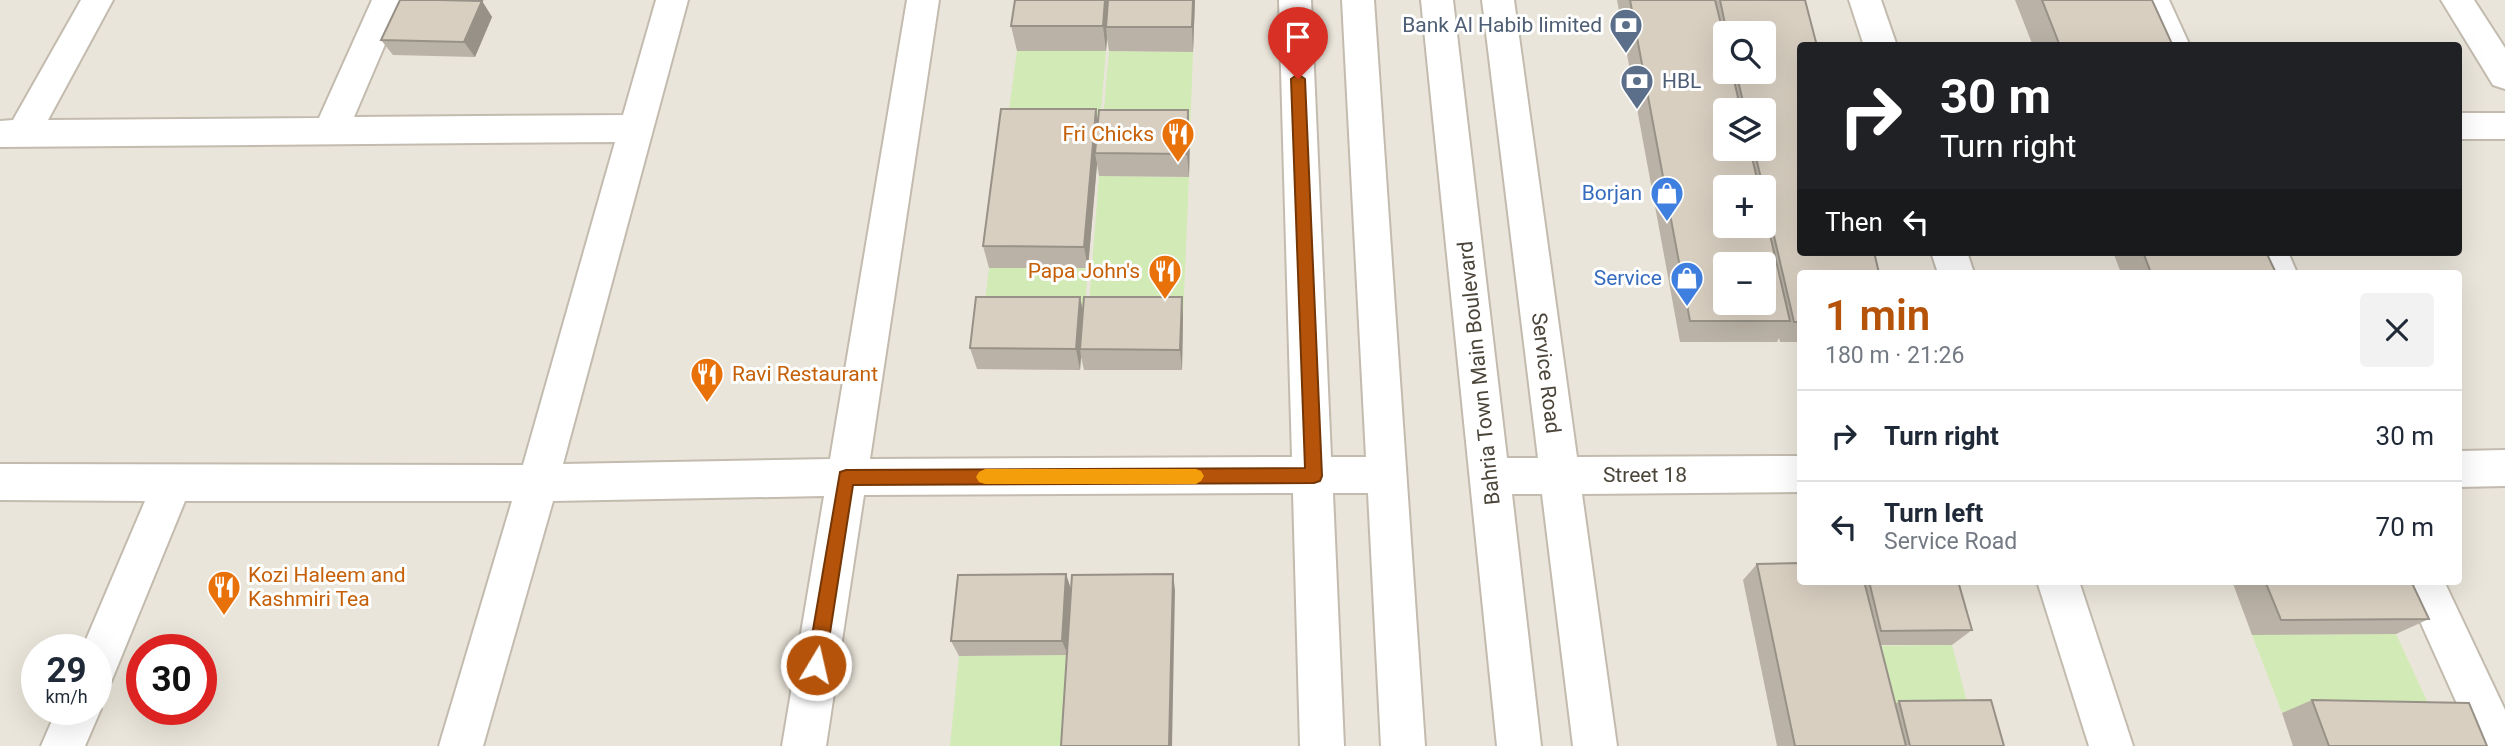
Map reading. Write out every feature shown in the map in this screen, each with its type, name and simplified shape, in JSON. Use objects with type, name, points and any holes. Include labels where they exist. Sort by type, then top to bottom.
[{"type":"street","points":[[11,134],[97,0]]},
{"type":"street","points":[[331,130],[388,0]]},
{"type":"street","points":[[461,746],[538,483],[672,0]]},
{"type":"street","points":[[804,746],[923,0]]},
{"type":"street","points":[[1295,0],[1322,746]]},
{"type":"street","points":[[1357,0],[1403,746]]},
{"type":"street","name":"Bahria Town Main Boulevard","points":[[1437,0],[1519,746]]},
{"type":"street","name":"Service Road","points":[[1499,0],[1595,746]]},
{"type":"street","points":[[1866,0],[1880,42]]},
{"type":"street","points":[[2153,0],[2172,42]]},
{"type":"street","points":[[2457,0],[2505,75]]},
{"type":"street","points":[[2462,126],[2505,126]]},
{"type":"street","points":[[11,134],[636,128]]},
{"type":"street","points":[[2462,469],[2505,468]]},
{"type":"street","name":"Street 18","points":[[1490,476],[1797,474]]},
{"type":"street","points":[[0,482],[538,483],[846,477],[1386,475]]},
{"type":"street","points":[[110,634],[173,481]]},
{"type":"street","points":[[2059,585],[2111,746]]},
{"type":"street","points":[[2425,585],[2499,746]]},
{"type":"street","points":[[63,746],[72,725]]},
{"type":"shaded area","points":[[0,0],[2505,0],[2505,746],[0,746]]},
{"type":"green space","points":[[1017,51],[1106,51],[1099,133],[1006,132]]},
{"type":"green space","points":[[1109,51],[1193,52],[1190,133],[1102,133]]},
{"type":"green space","points":[[1099,176],[1189,177],[1183,318],[1088,318]]},
{"type":"green space","points":[[989,268],[1088,268],[1084,318],[983,318]]},
{"type":"green space","points":[[2396,634],[2434,716],[2282,713],[2252,635]]},
{"type":"green space","points":[[1952,645],[1970,713],[1881,714],[1864,646]]},
{"type":"green space","points":[[1068,655],[1062,746],[950,746],[959,656]]},
{"type":"building","points":[[400,0],[482,1],[464,42],[381,40]]},
{"type":"building","points":[[1015,0],[1105,0],[1103,26],[1011,26]]},
{"type":"building","points":[[1108,0],[1193,0],[1192,27],[1106,27]]},
{"type":"building","points":[[1630,0],[1715,0],[1720,21],[1713,21],[1713,84],[1735,84],[1738,98],[1713,98],[1713,161],[1753,161],[1756,175],[1713,175],[1713,238],[1771,238],[1774,252],[1713,252],[1713,315],[1776,315],[1776,261],[1790,321],[1690,321]]},
{"type":"building","points":[[1720,0],[1805,0],[1816,42],[1797,42],[1797,256],[1875,256],[1878,270],[1797,270],[1797,322],[1794,322],[1774,238],[1776,175],[1760,175],[1757,161],[1776,161],[1776,98],[1742,98],[1739,84],[1776,84],[1776,21],[1724,21]]},
{"type":"building","points":[[2042,0],[2152,0],[2171,42],[2058,42]]},
{"type":"building","points":[[1001,109],[1096,109],[1084,247],[983,246]]},
{"type":"building","points":[[1099,110],[1188,110],[1187,154],[1095,153]]},
{"type":"building","points":[[2145,256],[2268,256],[2275,270],[2150,270]]},
{"type":"building","points":[[976,297],[1080,297],[1076,349],[970,348]]},
{"type":"building","points":[[1084,297],[1182,297],[1180,350],[1080,349]]},
{"type":"building","points":[[1797,563],[1797,585],[1865,585],[1906,746],[1795,746],[1757,564]]},
{"type":"building","points":[[1066,574],[1062,641],[951,641],[958,575]]},
{"type":"building","points":[[1173,574],[1169,746],[1061,746],[1072,575]]},
{"type":"building","points":[[1870,585],[1959,585],[1972,630],[1881,631]]},
{"type":"building","points":[[2267,585],[2413,585],[2429,619],[2281,620]]},
{"type":"building","points":[[1991,700],[2004,746],[1910,746],[1899,701]]},
{"type":"building","points":[[2312,700],[2469,703],[2487,746],[2329,746]]},
{"type":"slow traffic","points":[[985,477],[1196,476]]},
{"type":"place","name":"Bank Al Habib limited","points":[[1626,55]]},
{"type":"place","name":"HBL","points":[[1637,111]]},
{"type":"place","name":"Fri Chicks","points":[[1178,164]]},
{"type":"place","name":"Borjan","points":[[1667,223]]},
{"type":"place","name":"Papa John's","points":[[1165,301]]},
{"type":"place","name":"Service","points":[[1687,308]]},
{"type":"place","name":"Ravi Restaurant","points":[[707,404]]},
{"type":"place","name":"Kozi Haleem and Kashmiri Tea","points":[[224,617]]},
{"type":"route","points":[[816,665],[846,477],[1314,476],[1298,79]]}]
